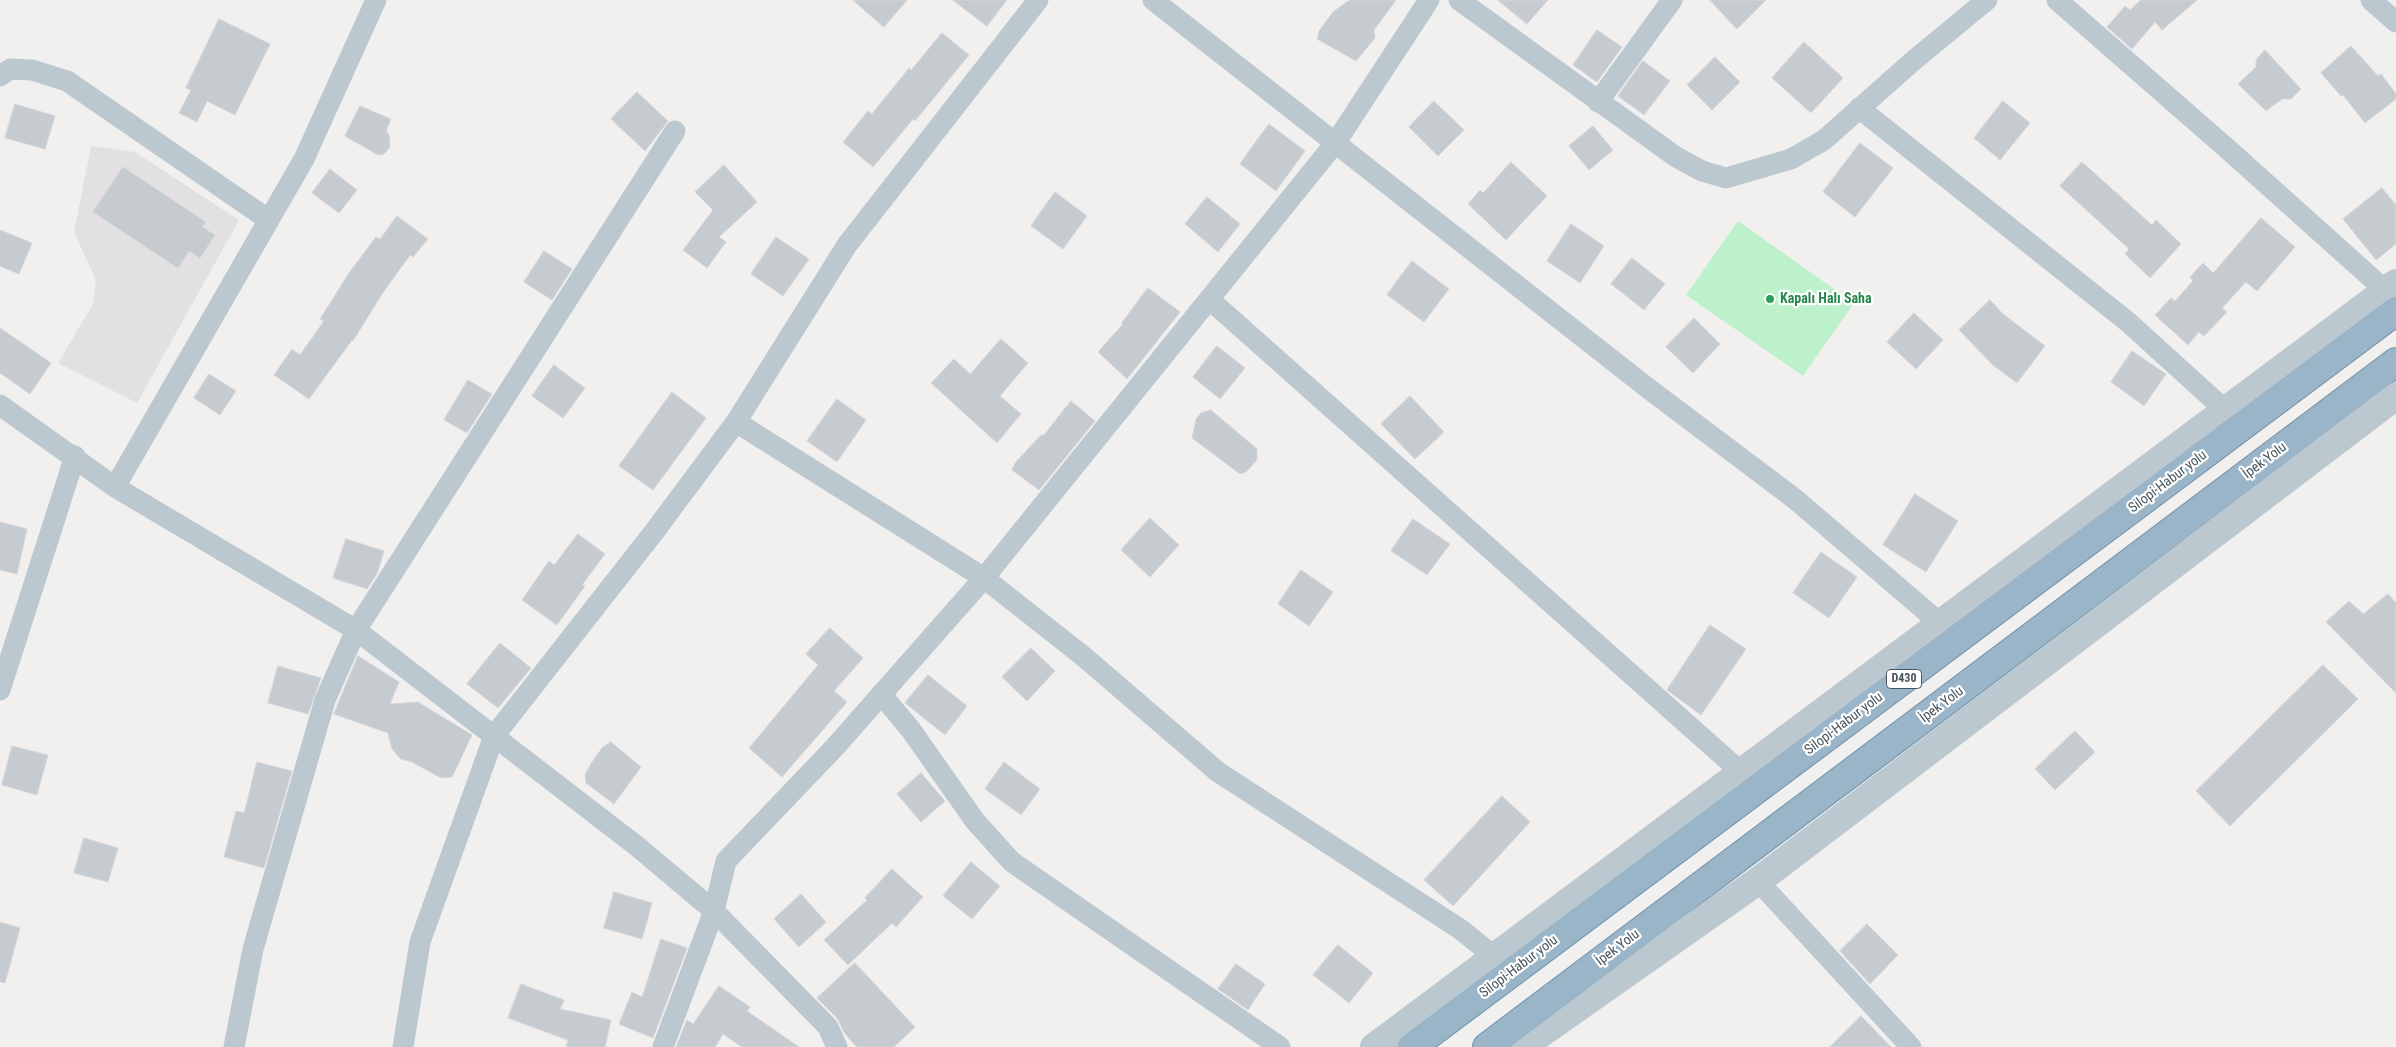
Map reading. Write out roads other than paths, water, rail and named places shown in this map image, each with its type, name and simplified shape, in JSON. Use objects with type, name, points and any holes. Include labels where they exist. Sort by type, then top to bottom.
[{"type":"highway","name":"Silopi-Habur yolu","points":[[1412,1047],[2392,295]]},
{"type":"highway","name":"İpek Yolu","points":[[1487,1047],[2396,362]]},
{"type":"street","points":[[116,486],[304,159],[376,0]]},
{"type":"street","points":[[402,1047],[420,942],[494,736],[654,532],[736,422],[847,245],[1038,0]]},
{"type":"street","points":[[1153,0],[1649,389],[1795,498],[1941,624]]},
{"type":"street","points":[[664,1047],[714,911],[726,861],[835,747],[984,578],[1336,142],[1429,0]]},
{"type":"street","points":[[1459,0],[1676,157],[1702,171],[1726,178],[1791,159],[1824,140],[1987,0]]},
{"type":"street","points":[[1598,102],[1672,0]]},
{"type":"street","points":[[1374,1047],[2226,412],[2392,295],[2057,0]]},
{"type":"street","points":[[2371,0],[2396,22]]},
{"type":"street","points":[[0,76],[10,69],[32,70],[67,81],[269,220]]},
{"type":"street","points":[[1860,108],[2128,322],[2226,412]]},
{"type":"street","points":[[234,1047],[253,948],[325,700],[356,630],[675,130]]},
{"type":"street","points":[[1209,299],[1741,772]]},
{"type":"street","points":[[1522,1047],[1758,880],[2396,396]]},
{"type":"street","points":[[0,405],[116,486],[356,630],[638,848],[714,911],[828,1028],[837,1047]]},
{"type":"street","points":[[736,422],[984,578],[1084,656],[1218,772],[1460,929],[1495,957]]},
{"type":"street","points":[[0,690],[75,456]]},
{"type":"street","points":[[881,694],[911,730],[975,821],[1012,862],[1280,1047]]},
{"type":"street","points":[[1758,880],[1911,1047]]},
{"type":"place","name":"Kapalı Halı Saha","points":[[1770,299]]}]
